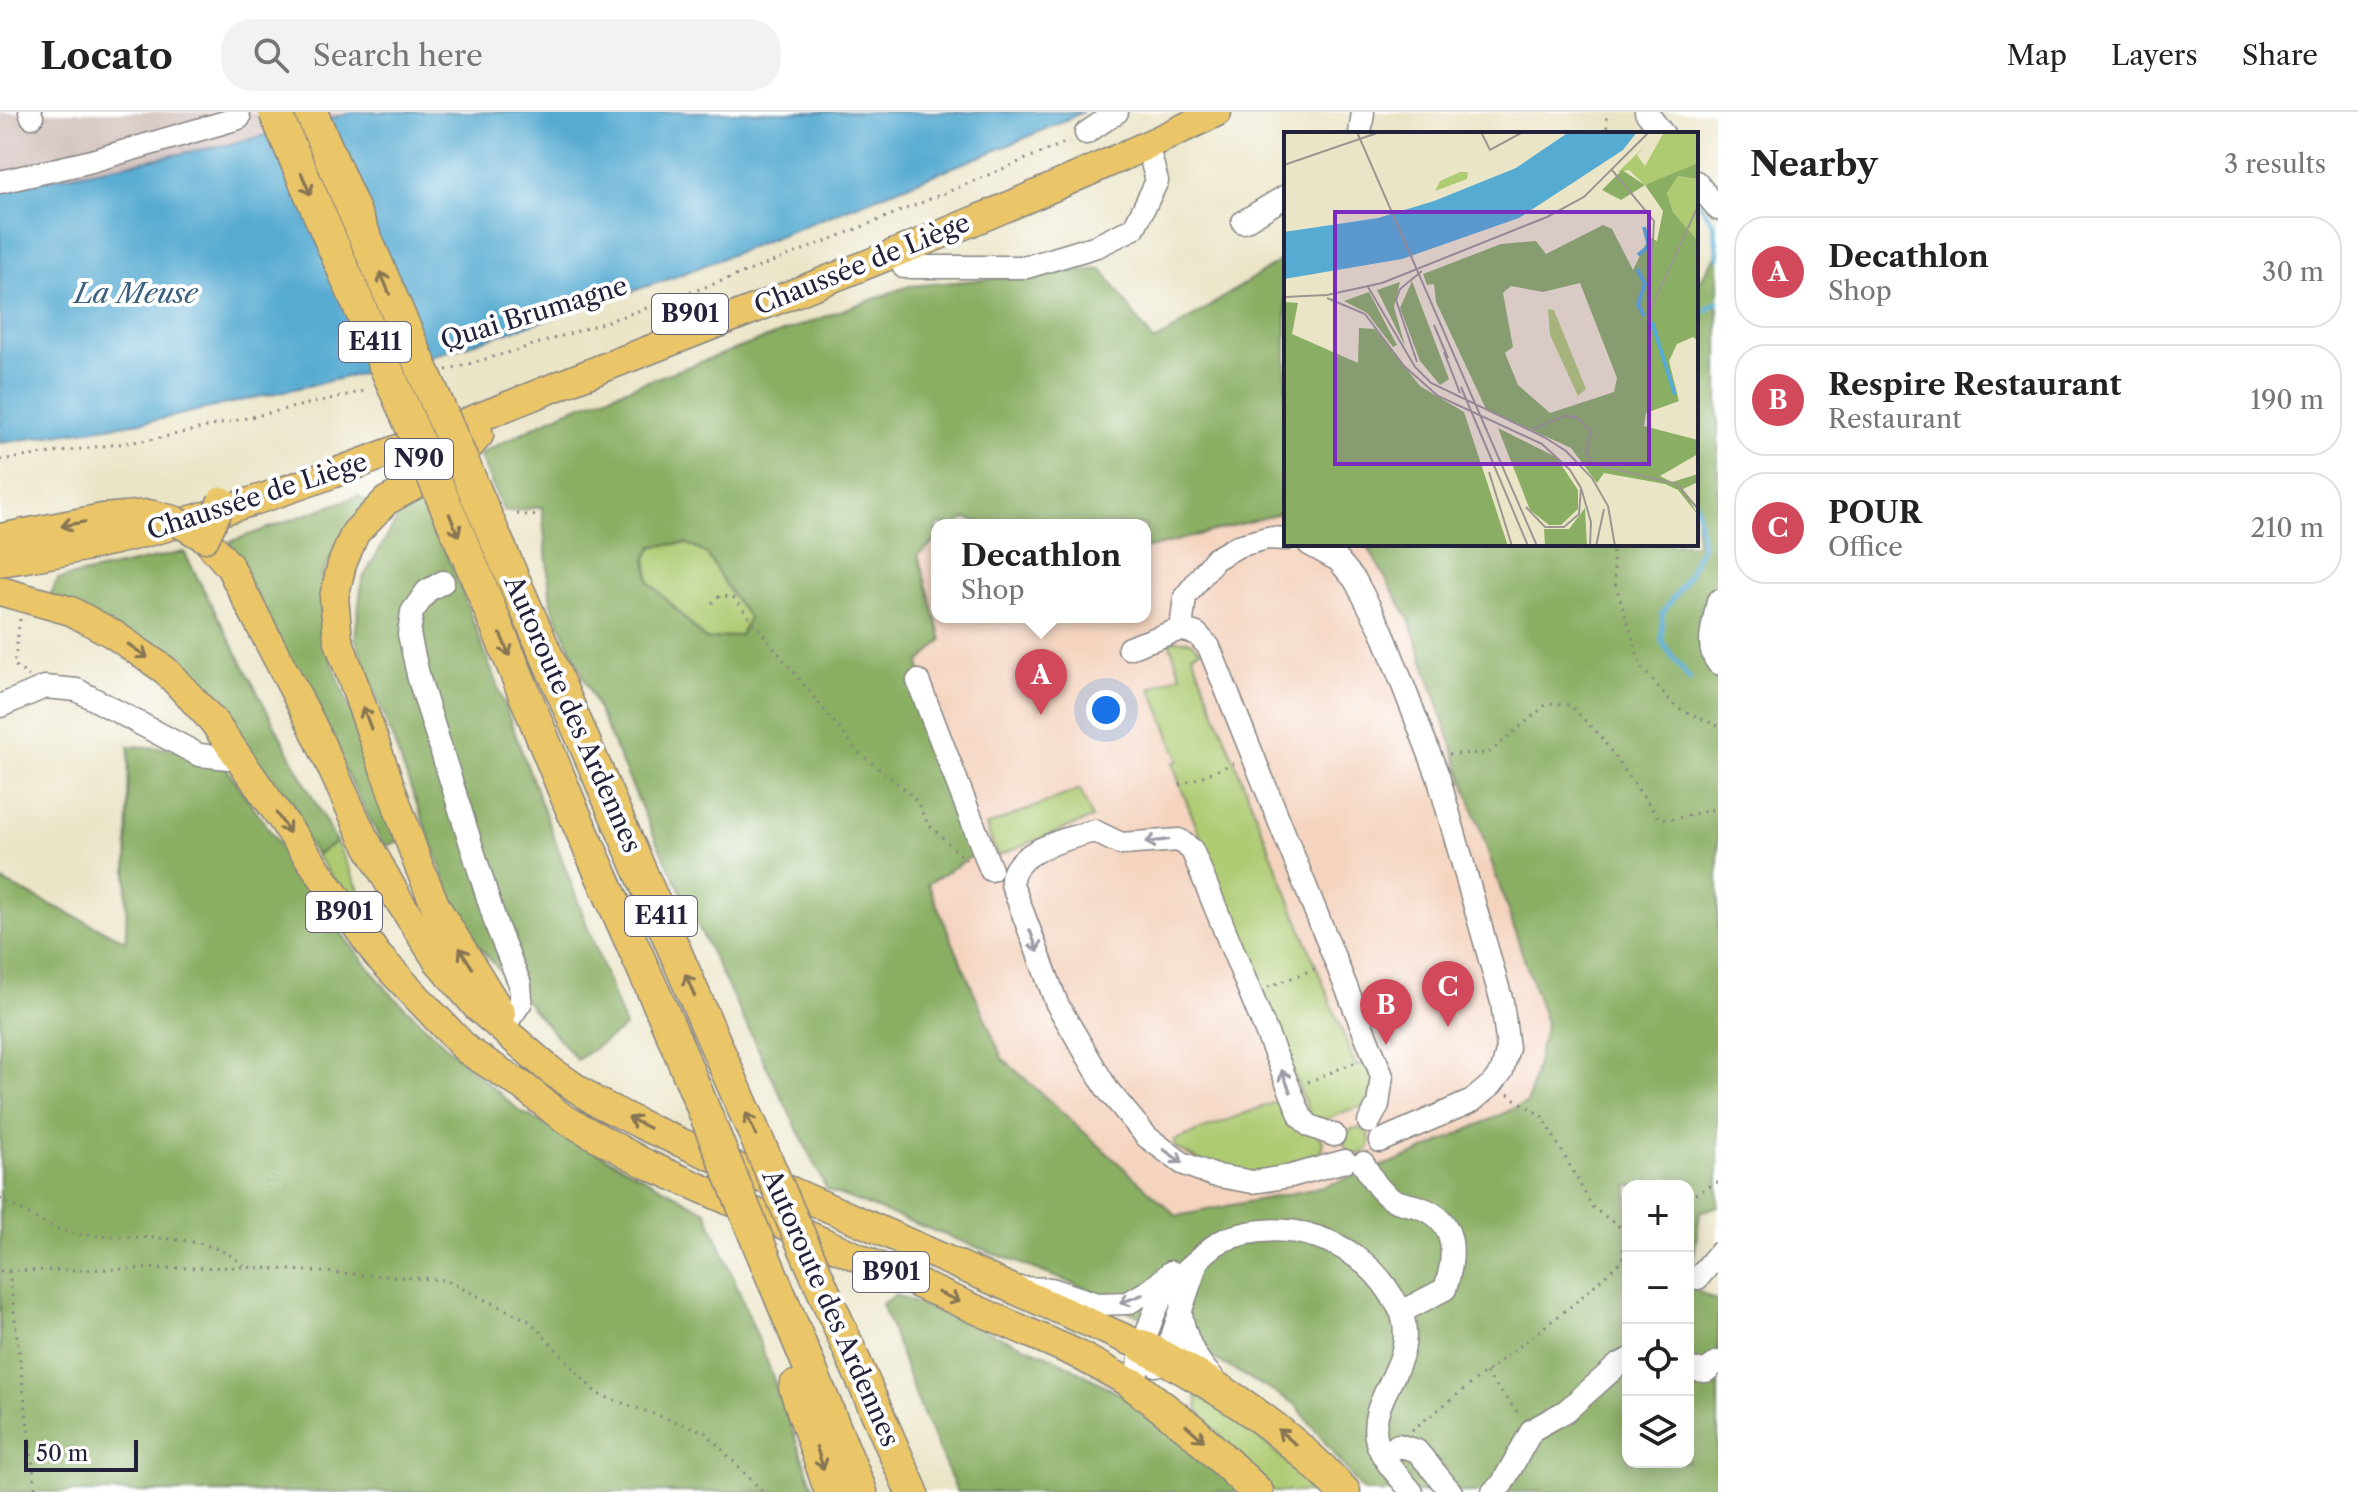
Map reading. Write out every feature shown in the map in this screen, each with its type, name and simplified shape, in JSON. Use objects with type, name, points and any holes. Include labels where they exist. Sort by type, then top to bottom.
[{"type":"highway","name":"Autoroute des Ardennes","points":[[275,112],[475,573],[765,1280],[861,1492]]},
{"type":"highway","name":"Autoroute des Ardennes","points":[[311,112],[912,1492]]},
{"type":"highway","points":[[765,1280],[831,1492]]},
{"type":"highway","name":"B901","points":[[1154,1352],[1231,1395],[1297,1445],[1344,1492]]},
{"type":"highway","name":"B901","points":[[1134,1385],[1193,1431],[1257,1492]]},
{"type":"main road","name":"Chaussée de Liège","points":[[0,576],[128,553],[262,517],[360,482],[1070,199],[1217,112]]},
{"type":"main road","name":"B901","points":[[205,538],[222,501],[246,486],[363,444],[1108,146],[1139,136],[1156,149]]},
{"type":"main road","name":"Chaussée de Liège","points":[[0,562],[133,536],[257,501],[355,466],[1156,149]]},
{"type":"main road","name":"B901","points":[[479,435],[455,463],[386,501],[355,533],[342,564],[334,597],[338,639],[436,907],[523,1047]]},
{"type":"main road","name":"B901","points":[[0,538],[103,518],[148,514],[174,520],[205,538],[336,816],[408,950],[447,1006],[524,1087]]},
{"type":"main road","name":"B901","points":[[222,571],[312,725],[363,836],[398,899],[437,960],[457,984],[477,1007],[523,1047],[595,1101],[648,1128],[1154,1352]]},
{"type":"main road","name":"B901","points":[[11,593],[71,611],[113,634],[165,670],[213,721],[377,955],[467,1050],[524,1087],[563,1118],[646,1164],[1075,1353],[1134,1385]]},
{"type":"street","points":[[0,182],[88,162],[238,115],[286,117],[297,112]]},
{"type":"street","points":[[1086,133],[1117,112]]},
{"type":"street","points":[[1646,112],[1661,132]]},
{"type":"street","points":[[904,267],[1027,267],[1097,246],[1134,228],[1157,181],[1156,149]]},
{"type":"street","points":[[1698,184],[1718,209]]},
{"type":"street","points":[[1243,222],[1284,197]]},
{"type":"street","points":[[1181,629],[1185,597],[1215,559],[1238,546],[1267,538],[1284,539]]},
{"type":"street","points":[[1313,546],[1338,560],[1355,580],[1382,631],[1451,820],[1502,1002],[1508,1048],[1502,1071],[1472,1101],[1374,1131]]},
{"type":"street","points":[[443,582],[427,591],[412,612],[409,634],[419,679],[497,927],[520,984],[521,1002],[507,1022]]},
{"type":"street","points":[[1718,601],[1710,644],[1712,655],[1718,663]]},
{"type":"street","points":[[1129,648],[1181,629],[1197,634],[1209,647],[1382,1076],[1374,1131],[1374,1156],[1253,1182],[1213,1175],[1182,1163],[1147,1137],[1107,1089],[1057,1004],[1012,884],[1012,876],[1020,860],[1094,831],[1121,844],[1179,840],[1192,850],[1301,1117],[1310,1126],[1334,1135]]},
{"type":"street","points":[[918,681],[991,870]]},
{"type":"street","points":[[0,706],[45,687],[77,690],[199,755],[239,759]]},
{"type":"street","points":[[1374,1131],[1361,1118],[1345,1121],[1334,1135],[1335,1149],[1354,1162],[1394,1201],[1424,1209],[1443,1223],[1451,1239],[1453,1266],[1445,1289],[1401,1312]]},
{"type":"street","points":[[1154,1352],[1164,1294],[1221,1241],[1256,1231],[1293,1232],[1321,1237],[1347,1250],[1371,1268],[1401,1312],[1405,1332],[1404,1350],[1377,1412],[1377,1443],[1391,1451],[1417,1451],[1451,1492]]},
{"type":"street","points":[[1698,1278],[1718,1254]]},
{"type":"street","points":[[1013,1288],[1051,1289],[1097,1304],[1128,1303],[1172,1272],[1198,1260]]},
{"type":"street","points":[[1134,1385],[1181,1314],[1198,1260]]},
{"type":"street","points":[[1181,1314],[1196,1359],[1231,1395]]},
{"type":"street","points":[[1694,1370],[1706,1371],[1718,1362]]},
{"type":"street","points":[[1493,1492],[1502,1484],[1532,1430],[1566,1411],[1622,1363]]},
{"type":"street","points":[[1391,1451],[1412,1492]]},
{"type":"path","points":[[1606,112],[1607,132]]},
{"type":"path","name":"Quai Brumagne","points":[[443,370],[536,346],[674,298],[1018,162]]},
{"type":"path","points":[[0,460],[155,439],[382,387]]},
{"type":"path","points":[[517,514],[537,516]]},
{"type":"path","points":[[1612,546],[1615,583],[1642,668],[1676,707],[1718,726]]},
{"type":"path","points":[[11,593],[14,665],[45,687]]},
{"type":"path","points":[[712,603],[720,596],[733,597],[858,752],[908,792],[928,824],[968,861]]},
{"type":"path","points":[[1429,754],[1489,753],[1548,703],[1570,705],[1600,736],[1658,817],[1670,820],[1718,808]]},
{"type":"path","points":[[1180,785],[1253,756]]},
{"type":"path","points":[[1287,980],[1308,972]]},
{"type":"path","points":[[1290,1090],[1352,1064]]},
{"type":"path","points":[[1492,1084],[1543,1117],[1593,1208],[1622,1227]]},
{"type":"path","points":[[1694,1195],[1718,1182]]},
{"type":"path","points":[[0,1199],[71,1233],[186,1241],[224,1252],[245,1267]]},
{"type":"path","points":[[1391,1451],[1421,1421],[1575,1303],[1622,1260],[1623,1252]]},
{"type":"path","points":[[0,1271],[245,1267],[445,1280],[531,1322],[597,1394],[705,1432],[763,1492]]},
{"type":"path","points":[[9,1271],[36,1492]]},
{"type":"path","points":[[1486,1373],[1532,1430]]},
{"type":"shaded area","points":[[0,112],[354,112],[235,143],[0,189]]},
{"type":"shaded area","points":[[1284,513],[1284,546],[1367,546],[1409,619],[1546,1024],[1528,1102],[1413,1155],[1323,1187],[1176,1216],[1002,1058],[928,883],[975,854],[919,662],[918,555],[931,545],[931,623],[1151,623],[1151,547]]},
{"type":"green space","points":[[1718,253],[1718,1206],[1700,1212],[1694,1257],[1694,1180],[1622,1180],[1622,1468],[1694,1468],[1694,1289],[1718,1302],[1718,1492],[1364,1492],[1295,1404],[1095,1292],[827,1190],[656,840],[551,604],[542,507],[504,512],[479,454],[566,411],[909,286],[1102,269],[1154,342],[1284,258],[1284,513],[1151,547],[1151,519],[931,519],[931,545],[918,555],[931,601],[931,623],[937,623],[942,640],[919,663],[975,854],[928,884],[1002,1058],[1177,1216],[1323,1187],[1413,1155],[1528,1102],[1546,1023],[1409,619],[1367,546],[1698,546],[1698,284]],"holes":[[[686,543],[707,554],[749,618],[740,635],[706,640],[649,582],[646,558],[653,546]]]},
{"type":"green space","points":[[420,492],[458,581],[625,1027],[577,1060],[463,928],[355,638],[362,580],[397,519]]},
{"type":"green space","points":[[358,496],[371,504],[338,542],[322,576],[321,632],[399,841],[384,847],[229,542]]},
{"type":"green space","points":[[686,543],[707,554],[750,618],[740,635],[706,640],[649,582],[646,558],[654,546]]},
{"type":"green space","points":[[184,552],[336,842],[316,855],[223,717],[49,598],[58,579]]},
{"type":"green space","points":[[1190,641],[1201,650],[1192,654],[1356,1066],[1367,1063],[1375,1089],[1365,1106],[1324,1121],[1310,1116],[1173,763],[1179,760],[1151,688],[1181,675],[1169,642]]},
{"type":"green space","points":[[129,746],[215,752],[341,933],[388,991],[465,1064],[520,1111],[706,1211],[762,1348],[815,1492],[0,1492],[0,880],[126,941]]},
{"type":"green space","points":[[1080,789],[1092,818],[997,856],[986,826]]},
{"type":"green space","points":[[336,842],[378,929],[439,1010],[389,957],[316,855]]},
{"type":"green space","points":[[1286,1098],[1323,1141],[1320,1156],[1266,1174],[1217,1170],[1174,1147],[1175,1140]]},
{"type":"green space","points":[[1357,1128],[1366,1132],[1370,1141],[1366,1150],[1357,1154],[1348,1150],[1344,1141],[1348,1132]]},
{"type":"green space","points":[[895,1295],[1054,1358],[1157,1414],[1243,1492],[957,1492],[918,1402],[882,1304]]},
{"type":"green space","points":[[1196,1394],[1249,1428],[1319,1492],[1274,1492],[1198,1412]]},
{"type":"water","name":"La Meuse","points":[[354,112],[1083,112],[1009,145],[672,278],[456,349],[161,419],[0,443],[0,189],[235,143]]},
{"type":"waterway","points":[[1700,203],[1714,225],[1718,257]]},
{"type":"waterway","points":[[1698,316],[1718,302]]},
{"type":"waterway","points":[[1690,680],[1662,642],[1662,614],[1688,576],[1702,545],[1698,516]]},
{"type":"place","name":"Decathlon","points":[[1041,715]]},
{"type":"place","name":"POUR","points":[[1448,1027]]},
{"type":"place","name":"Respire Restaurant","points":[[1386,1045]]}]
